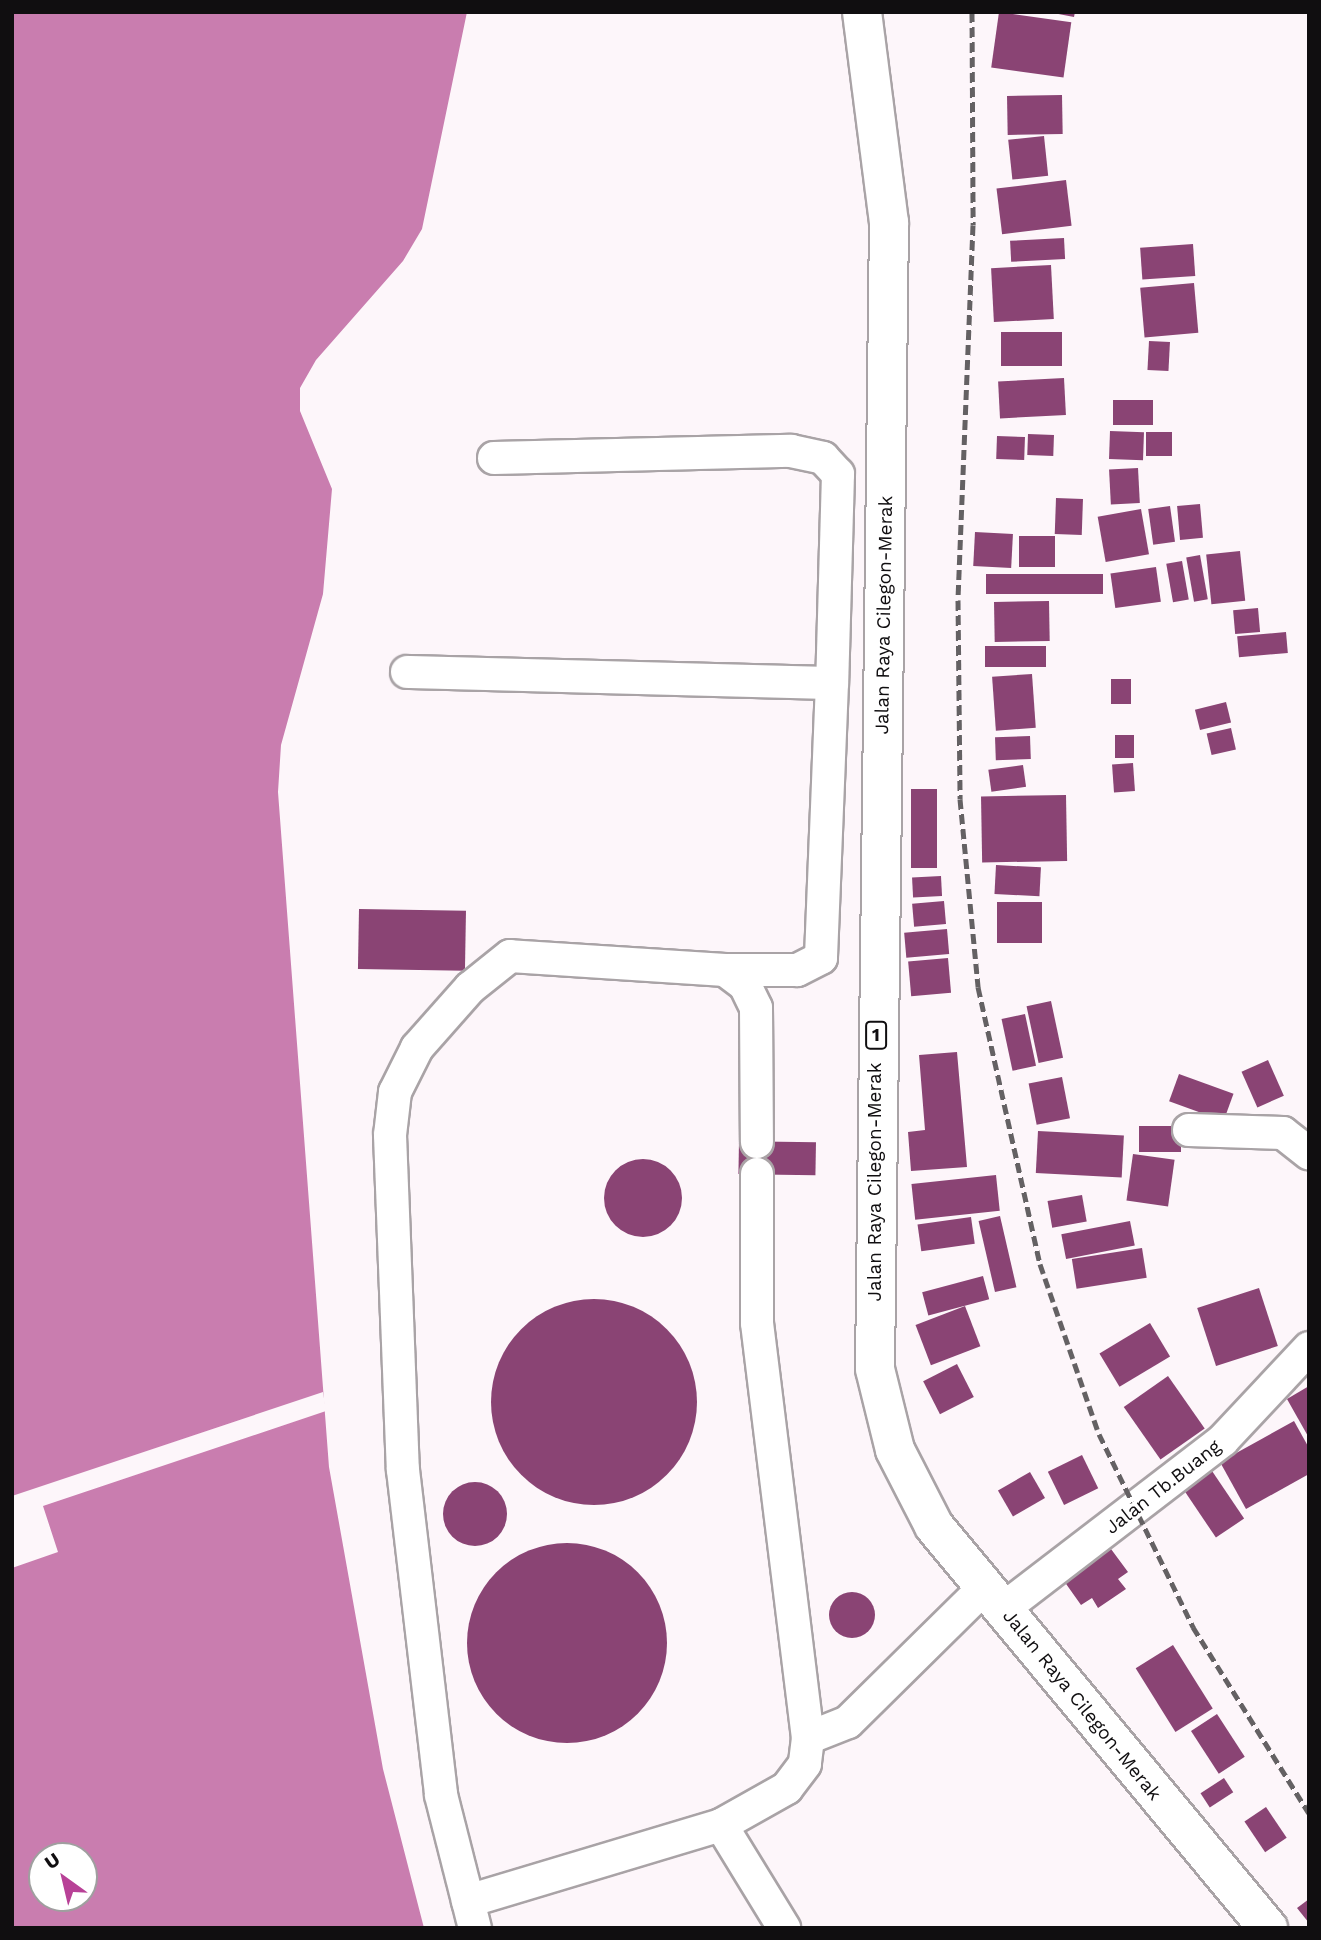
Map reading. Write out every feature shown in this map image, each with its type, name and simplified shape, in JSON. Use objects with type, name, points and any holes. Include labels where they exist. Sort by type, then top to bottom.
[{"type":"highway","name":"Jalan Raya Cilegon-Merak","points":[[862,12],[889,222],[874,1369],[909,1483],[994,1599],[1268,1928]]},
{"type":"street","points":[[494,458],[790,451],[823,458],[838,474],[821,958],[797,970],[725,970],[510,956],[470,988],[417,1048],[396,1092],[390,1135],[404,1470],[441,1795],[471,1914],[721,1825],[787,1788],[805,1764],[808,1738],[757,1323],[757,1174]]},
{"type":"street","points":[[407,672],[832,683]]},
{"type":"street","points":[[725,970],[745,985],[756,1008],[757,1142]]},
{"type":"street","points":[[1189,1130],[1283,1133],[1309,1153]]},
{"type":"street","name":"Jalan Tb.Buang","points":[[808,1738],[848,1722],[994,1599],[1223,1440],[1309,1348]]},
{"type":"street","points":[[721,1825],[784,1928]]},
{"type":"shaded area","points":[[12,12],[467,12],[422,229],[403,261],[316,360],[300,388],[300,411],[332,489],[323,594],[281,745],[278,792],[329,1467],[383,1769],[424,1928],[12,1928]]},
{"type":"pier","points":[[323,1392],[326,1411],[43,1506],[58,1552],[12,1568],[12,1496]]},
{"type":"building","points":[[999,12],[1071,22],[1063,78],[991,67]]},
{"type":"building","points":[[1048,12],[1075,12],[1074,17]]},
{"type":"building","points":[[1062,95],[1063,134],[1008,135],[1007,96]]},
{"type":"building","points":[[1044,136],[1048,176],[1012,180],[1008,140]]},
{"type":"building","points":[[1066,180],[1072,226],[1002,234],[997,189]]},
{"type":"building","points":[[1064,238],[1065,259],[1011,262],[1010,241]]},
{"type":"building","points":[[1193,244],[1195,276],[1142,280],[1140,248]]},
{"type":"building","points":[[1051,265],[1054,319],[994,322],[991,268]]},
{"type":"building","points":[[1194,283],[1198,333],[1145,338],[1140,288]]},
{"type":"building","points":[[1001,332],[1062,332],[1062,366],[1001,366]]},
{"type":"building","points":[[1149,341],[1170,342],[1168,371],[1147,370]]},
{"type":"building","points":[[1064,378],[1066,415],[1000,418],[998,381]]},
{"type":"building","points":[[1113,400],[1153,400],[1153,425],[1113,425]]},
{"type":"building","points":[[1110,431],[1144,432],[1143,460],[1109,459]]},
{"type":"building","points":[[1146,432],[1172,432],[1172,456],[1146,456]]},
{"type":"building","points":[[1028,434],[1054,435],[1053,456],[1027,455]]},
{"type":"building","points":[[997,436],[1025,437],[1024,460],[996,459]]},
{"type":"building","points":[[1138,468],[1140,503],[1111,504],[1109,470]]},
{"type":"building","points":[[1056,498],[1083,499],[1082,535],[1055,534]]},
{"type":"building","points":[[1200,504],[1203,538],[1180,540],[1177,506]]},
{"type":"building","points":[[1170,506],[1175,542],[1153,545],[1148,509]]},
{"type":"building","points":[[1141,509],[1149,554],[1106,562],[1098,517]]},
{"type":"building","points":[[975,532],[1013,534],[1011,568],[973,566]]},
{"type":"building","points":[[1019,536],[1055,536],[1055,567],[1019,567]]},
{"type":"building","points":[[1240,551],[1245,601],[1211,604],[1206,555]]},
{"type":"building","points":[[1200,555],[1208,599],[1194,602],[1186,557]]},
{"type":"building","points":[[1182,561],[1189,599],[1173,602],[1166,564]]},
{"type":"building","points":[[1156,567],[1161,602],[1115,608],[1110,573]]},
{"type":"building","points":[[986,574],[1103,574],[1103,594],[986,594]]},
{"type":"building","points":[[1049,601],[1050,641],[995,642],[994,602]]},
{"type":"building","points":[[1258,608],[1260,632],[1235,634],[1233,610]]},
{"type":"building","points":[[1286,632],[1288,653],[1239,657],[1237,636]]},
{"type":"building","points":[[985,646],[1046,646],[1046,667],[985,667]]},
{"type":"building","points":[[1032,674],[1036,728],[996,731],[992,677]]},
{"type":"building","points":[[1111,679],[1131,679],[1131,704],[1111,704]]},
{"type":"building","points":[[1226,702],[1231,722],[1200,730],[1195,710]]},
{"type":"building","points":[[1231,728],[1236,749],[1212,755],[1207,734]]},
{"type":"building","points":[[1115,735],[1134,735],[1134,758],[1115,758]]},
{"type":"building","points":[[1030,736],[1031,759],[996,760],[995,737]]},
{"type":"building","points":[[1133,763],[1135,791],[1114,792],[1112,764]]},
{"type":"building","points":[[1023,765],[1026,787],[991,792],[988,770]]},
{"type":"building","points":[[911,789],[937,789],[937,868],[911,868]]},
{"type":"building","points":[[1066,795],[1067,861],[982,862],[981,796]]},
{"type":"building","points":[[996,865],[1041,867],[1039,896],[994,894]]},
{"type":"building","points":[[941,876],[942,896],[913,897],[912,878]]},
{"type":"building","points":[[944,901],[946,924],[914,927],[912,904]]},
{"type":"building","points":[[997,902],[1042,902],[1042,943],[997,943]]},
{"type":"building","points":[[359,909],[466,911],[465,971],[358,969]]},
{"type":"building","points":[[947,929],[949,954],[906,958],[904,933]]},
{"type":"building","points":[[948,958],[951,993],[911,996],[908,961]]},
{"type":"building","points":[[1051,1001],[1063,1058],[1039,1063],[1027,1006]]},
{"type":"building","points":[[1025,1014],[1036,1066],[1013,1071],[1002,1019]]},
{"type":"building","points":[[957,1052],[967,1167],[911,1171],[908,1132],[925,1130],[919,1055]]},
{"type":"building","points":[[1268,1060],[1284,1096],[1257,1107],[1242,1072]]},
{"type":"building","points":[[1179,1074],[1234,1094],[1224,1121],[1169,1101]]},
{"type":"building","points":[[1062,1077],[1070,1118],[1037,1125],[1029,1083]]},
{"type":"building","points":[[1139,1126],[1181,1126],[1181,1152],[1139,1152]]},
{"type":"building","points":[[1038,1131],[1124,1136],[1122,1177],[1036,1173]]},
{"type":"building","points":[[739,1141],[816,1142],[815,1175],[738,1174]]},
{"type":"building","points":[[1133,1154],[1175,1160],[1168,1206],[1126,1201]]},
{"type":"building","points":[[643,1159],[658,1162],[671,1170],[679,1183],[682,1198],[679,1213],[671,1226],[658,1234],[643,1237],[628,1234],[615,1226],[607,1213],[604,1198],[607,1183],[615,1170],[628,1162]]},
{"type":"building","points":[[996,1175],[1000,1211],[915,1220],[911,1184]]},
{"type":"building","points":[[1082,1195],[1087,1222],[1052,1228],[1048,1201]]},
{"type":"building","points":[[1000,1216],[1016,1287],[995,1292],[979,1221]]},
{"type":"building","points":[[971,1217],[975,1244],[921,1251],[918,1225]]},
{"type":"building","points":[[1130,1221],[1135,1246],[1066,1259],[1061,1234]]},
{"type":"building","points":[[1142,1248],[1147,1278],[1077,1289],[1072,1259]]},
{"type":"building","points":[[983,1276],[989,1299],[928,1315],[922,1292]]},
{"type":"building","points":[[1259,1288],[1278,1346],[1216,1366],[1197,1308]]},
{"type":"building","points":[[594,1299],[633,1307],[651,1316],[667,1329],[680,1345],[689,1363],[697,1402],[689,1441],[680,1459],[667,1475],[651,1488],[633,1497],[594,1505],[555,1497],[537,1488],[521,1475],[508,1459],[499,1441],[491,1402],[499,1363],[508,1345],[521,1329],[537,1316],[555,1307]]},
{"type":"building","points":[[965,1306],[980,1346],[931,1365],[916,1325]]},
{"type":"building","points":[[1150,1323],[1170,1356],[1120,1387],[1099,1353]]},
{"type":"building","points":[[957,1364],[974,1397],[940,1414],[923,1381]]},
{"type":"building","points":[[1168,1376],[1205,1428],[1160,1459],[1124,1407]]},
{"type":"building","points":[[1309,1386],[1309,1438],[1287,1399]]},
{"type":"building","points":[[1294,1421],[1309,1448],[1309,1474],[1246,1509],[1220,1462]]},
{"type":"building","points":[[1082,1455],[1098,1488],[1064,1505],[1048,1472]]},
{"type":"building","points":[[1210,1468],[1244,1519],[1216,1538],[1182,1487]]},
{"type":"building","points":[[1030,1472],[1045,1498],[1013,1516],[998,1490]]},
{"type":"building","points":[[475,1482],[493,1488],[501,1496],[507,1514],[501,1532],[493,1540],[475,1546],[457,1540],[449,1532],[443,1514],[449,1496],[457,1488]]},
{"type":"building","points":[[567,1543],[605,1551],[622,1560],[637,1573],[650,1588],[659,1605],[667,1643],[659,1681],[650,1698],[637,1713],[622,1726],[605,1735],[567,1743],[529,1735],[512,1726],[497,1713],[484,1698],[475,1681],[467,1643],[475,1605],[484,1588],[497,1573],[512,1560],[529,1551]]},
{"type":"building","points":[[1111,1549],[1128,1572],[1118,1579],[1126,1589],[1098,1608],[1092,1598],[1081,1605],[1064,1581]]},
{"type":"building","points":[[852,1592],[868,1599],[875,1615],[868,1631],[852,1638],[836,1631],[829,1615],[836,1599]]},
{"type":"building","points":[[1173,1645],[1213,1709],[1175,1732],[1136,1668]]},
{"type":"building","points":[[1217,1714],[1245,1757],[1219,1774],[1191,1731]]},
{"type":"building","points":[[1224,1778],[1233,1792],[1210,1808],[1201,1793]]},
{"type":"building","points":[[1266,1807],[1287,1838],[1265,1852],[1244,1822]]},
{"type":"building","points":[[1309,1899],[1309,1923],[1297,1908]]},
{"type":"railway","points":[[972,12],[973,225],[958,600],[960,799],[978,987],[1040,1264],[1099,1434],[1193,1627],[1309,1813]]}]
